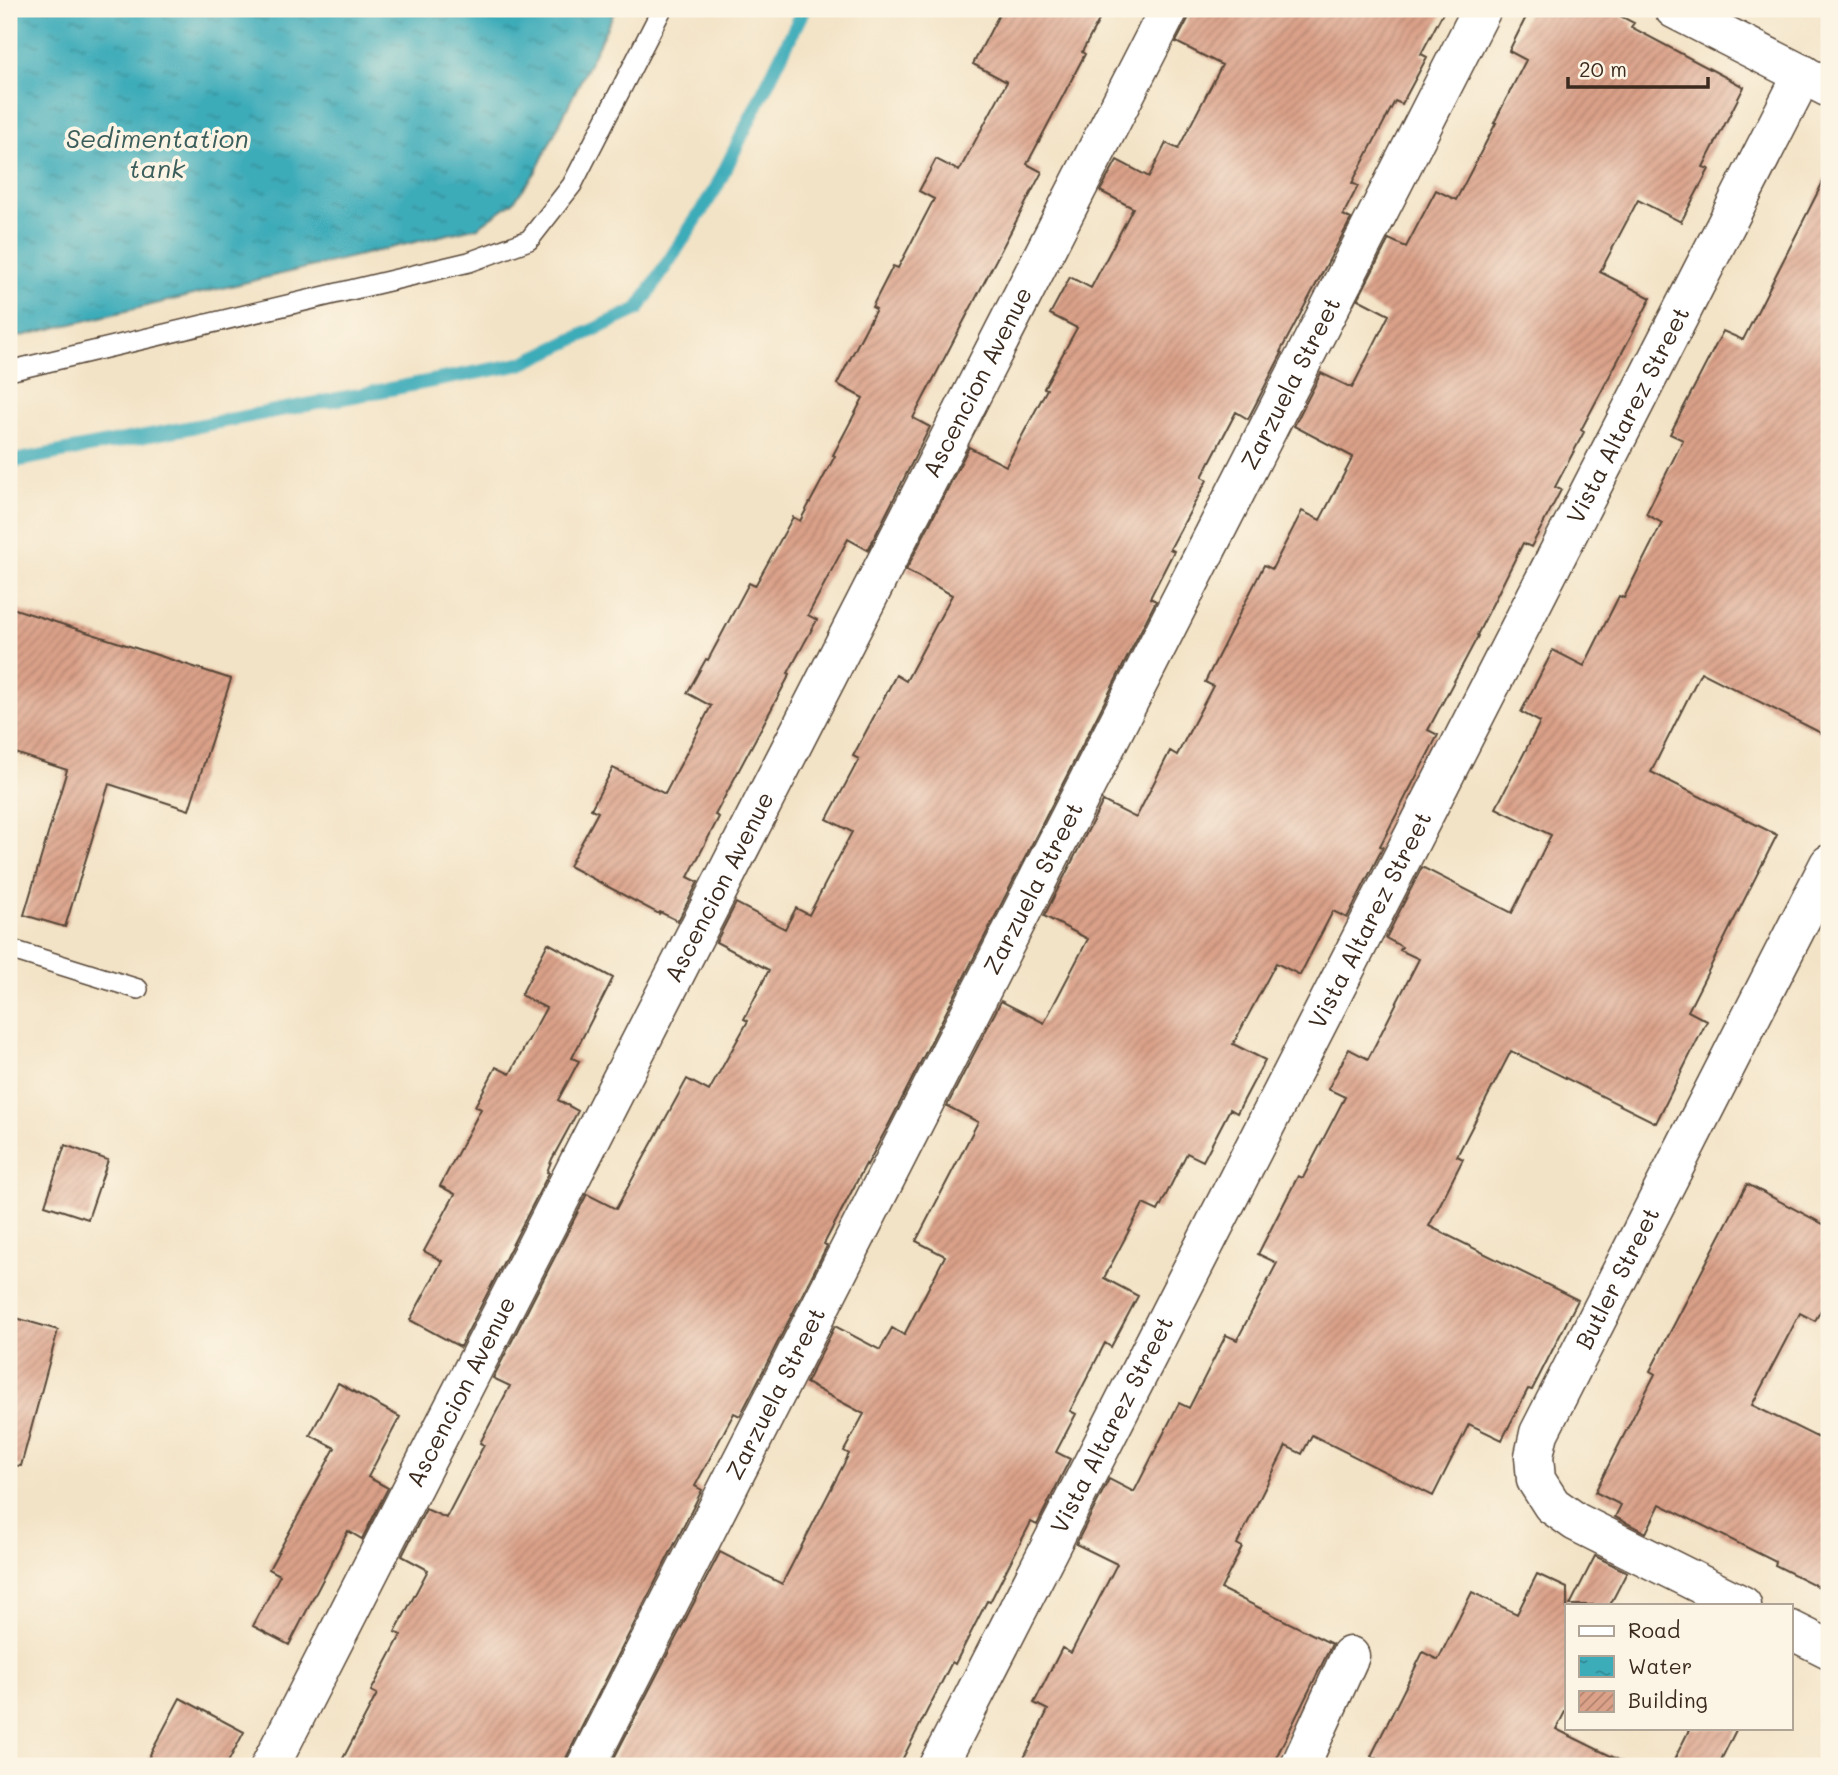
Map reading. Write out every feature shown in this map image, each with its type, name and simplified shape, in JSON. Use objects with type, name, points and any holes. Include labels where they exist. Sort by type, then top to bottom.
[{"type":"street","name":"Ascencion Avenue","points":[[270,1766],[1169,9]]},
{"type":"street","name":"Zarzuela Street","points":[[586,1766],[1482,9]]},
{"type":"street","points":[[1674,9],[1816,81]]},
{"type":"street","name":"Vista Altarez Street","points":[[938,1766],[1816,81]]},
{"type":"street","name":"Butler Street","points":[[1740,1604],[1568,1517],[1552,1505],[1536,1480],[1534,1456],[1539,1433],[1829,864]]},
{"type":"street","points":[[1792,1630],[1829,1649]]},
{"type":"street","points":[[1300,1766],[1350,1656]]},
{"type":"lane","points":[[9,371],[469,262],[529,240],[572,185],[662,9]]},
{"type":"lane","points":[[9,949],[138,989]]},
{"type":"water","name":"Sedimentation tank","points":[[9,9],[616,9],[535,173],[514,201],[478,227],[9,339]]},
{"type":"building","points":[[1002,9],[1105,9],[1082,52],[1085,54],[1027,164],[1042,172],[913,418],[930,427],[868,550],[848,539],[808,615],[817,620],[715,815],[719,817],[688,877],[698,882],[678,921],[660,912],[659,914],[569,866],[598,812],[591,809],[613,768],[665,794],[711,706],[687,693],[749,583],[755,586],[793,517],[800,521],[863,398],[837,384],[876,309],[872,307],[893,266],[898,268],[934,199],[919,191],[936,159],[959,171],[1007,82],[973,64]]},
{"type":"building","points":[[1191,9],[1445,9],[1421,54],[1427,57],[1402,104],[1395,101],[1352,183],[1358,186],[1343,215],[1351,219],[1280,352],[1282,353],[1248,419],[1236,412],[1202,477],[1207,480],[1170,549],[1174,551],[1150,598],[1156,601],[889,1124],[824,1244],[827,1246],[740,1416],[734,1413],[695,1486],[702,1490],[564,1766],[339,1766],[377,1694],[371,1691],[401,1635],[395,1632],[428,1570],[402,1556],[426,1509],[446,1518],[484,1445],[480,1443],[510,1386],[493,1378],[587,1194],[616,1209],[687,1079],[709,1091],[748,1021],[744,1019],[769,970],[716,942],[736,903],[785,929],[796,908],[809,915],[852,832],[827,819],[859,759],[853,756],[896,675],[906,681],[952,595],[906,570],[969,447],[1006,466],[1047,389],[1044,388],[1077,328],[1050,314],[1070,277],[1091,288],[1133,208],[1100,191],[1117,160],[1149,177],[1166,143],[1178,149],[1222,65],[1176,42]]},
{"type":"building","points":[[1530,9],[1607,9],[1634,23],[1631,27],[1744,87],[1703,167],[1709,169],[1681,222],[1638,200],[1600,272],[1651,298],[1581,430],[1584,432],[1555,487],[1561,490],[1531,547],[1523,543],[1428,730],[1438,735],[1380,846],[1383,847],[1347,918],[1333,911],[1300,975],[1276,963],[1233,1044],[1265,1060],[1237,1113],[1230,1109],[1203,1161],[1187,1153],[1158,1211],[1143,1204],[1104,1278],[1138,1296],[1111,1347],[1105,1343],[1070,1411],[1076,1414],[1056,1452],[1070,1459],[1037,1525],[1031,1522],[990,1602],[987,1601],[955,1664],[952,1662],[899,1766],[610,1766],[720,1552],[782,1584],[849,1454],[844,1451],[864,1414],[806,1383],[835,1326],[880,1350],[892,1328],[904,1335],[945,1256],[916,1241],[978,1122],[947,1106],[1001,1001],[1044,1023],[1088,939],[1044,916],[1103,801],[1136,818],[1170,751],[1177,755],[1213,686],[1205,682],[1264,565],[1272,569],[1302,511],[1320,520],[1353,457],[1294,426],[1321,373],[1352,388],[1389,315],[1358,299],[1389,239],[1406,247],[1436,190],[1456,200],[1526,60],[1509,51]]},
{"type":"building","points":[[1829,170],[1829,737],[1701,672],[1651,772],[1777,835],[1688,1011],[1707,1021],[1656,1123],[1511,1051],[1457,1156],[1463,1159],[1429,1226],[1578,1300],[1532,1390],[1528,1389],[1502,1440],[1469,1424],[1433,1496],[1312,1435],[1302,1454],[1286,1446],[1237,1544],[1242,1547],[1221,1589],[1332,1644],[1272,1766],[1020,1766],[1048,1710],[1034,1703],[1062,1648],[1071,1653],[1117,1564],[1076,1544],[1109,1479],[1134,1492],[1179,1403],[1189,1408],[1226,1335],[1237,1340],[1277,1263],[1258,1254],[1298,1176],[1303,1178],[1345,1097],[1328,1089],[1349,1049],[1368,1059],[1419,959],[1400,950],[1402,947],[1386,938],[1422,867],[1512,913],[1551,835],[1496,808],[1540,722],[1521,712],[1553,650],[1584,666],[1619,596],[1624,598],[1662,523],[1646,514],[1683,440],[1670,434],[1723,331],[1743,340]]},
{"type":"building","points":[[9,607],[231,679],[189,810],[109,784],[65,927],[24,915],[67,770],[9,751]]},
{"type":"building","points":[[548,943],[613,978],[572,1058],[579,1061],[558,1100],[578,1111],[460,1347],[410,1320],[442,1261],[424,1251],[455,1194],[440,1186],[481,1109],[475,1106],[496,1067],[510,1074],[546,1008],[521,995]]},
{"type":"building","points":[[65,1145],[108,1160],[88,1219],[45,1205]]},
{"type":"building","points":[[1747,1184],[1829,1227],[1829,1295],[1815,1321],[1800,1313],[1752,1405],[1829,1443],[1829,1592],[1775,1565],[1776,1562],[1660,1504],[1646,1533],[1615,1517],[1621,1505],[1595,1492],[1655,1374],[1650,1371]]},
{"type":"building","points":[[9,1316],[58,1330],[21,1466],[9,1465]]},
{"type":"building","points":[[338,1383],[400,1417],[368,1477],[388,1488],[362,1539],[348,1531],[289,1645],[253,1626],[280,1575],[269,1569],[335,1448],[310,1435]]},
{"type":"building","points":[[1595,1556],[1627,1572],[1611,1604],[1571,1604]]},
{"type":"building","points":[[1537,1574],[1567,1588],[1565,1712],[1556,1729],[1631,1766],[1391,1766],[1371,1756],[1423,1652],[1438,1660],[1472,1592],[1517,1614]]},
{"type":"building","points":[[180,1698],[244,1732],[226,1766],[144,1766]]},
{"type":"building","points":[[1689,1730],[1736,1730],[1718,1766],[1671,1766]]},
{"type":"waterway","points":[[9,462],[521,364],[638,309],[716,188],[804,9]]}]
